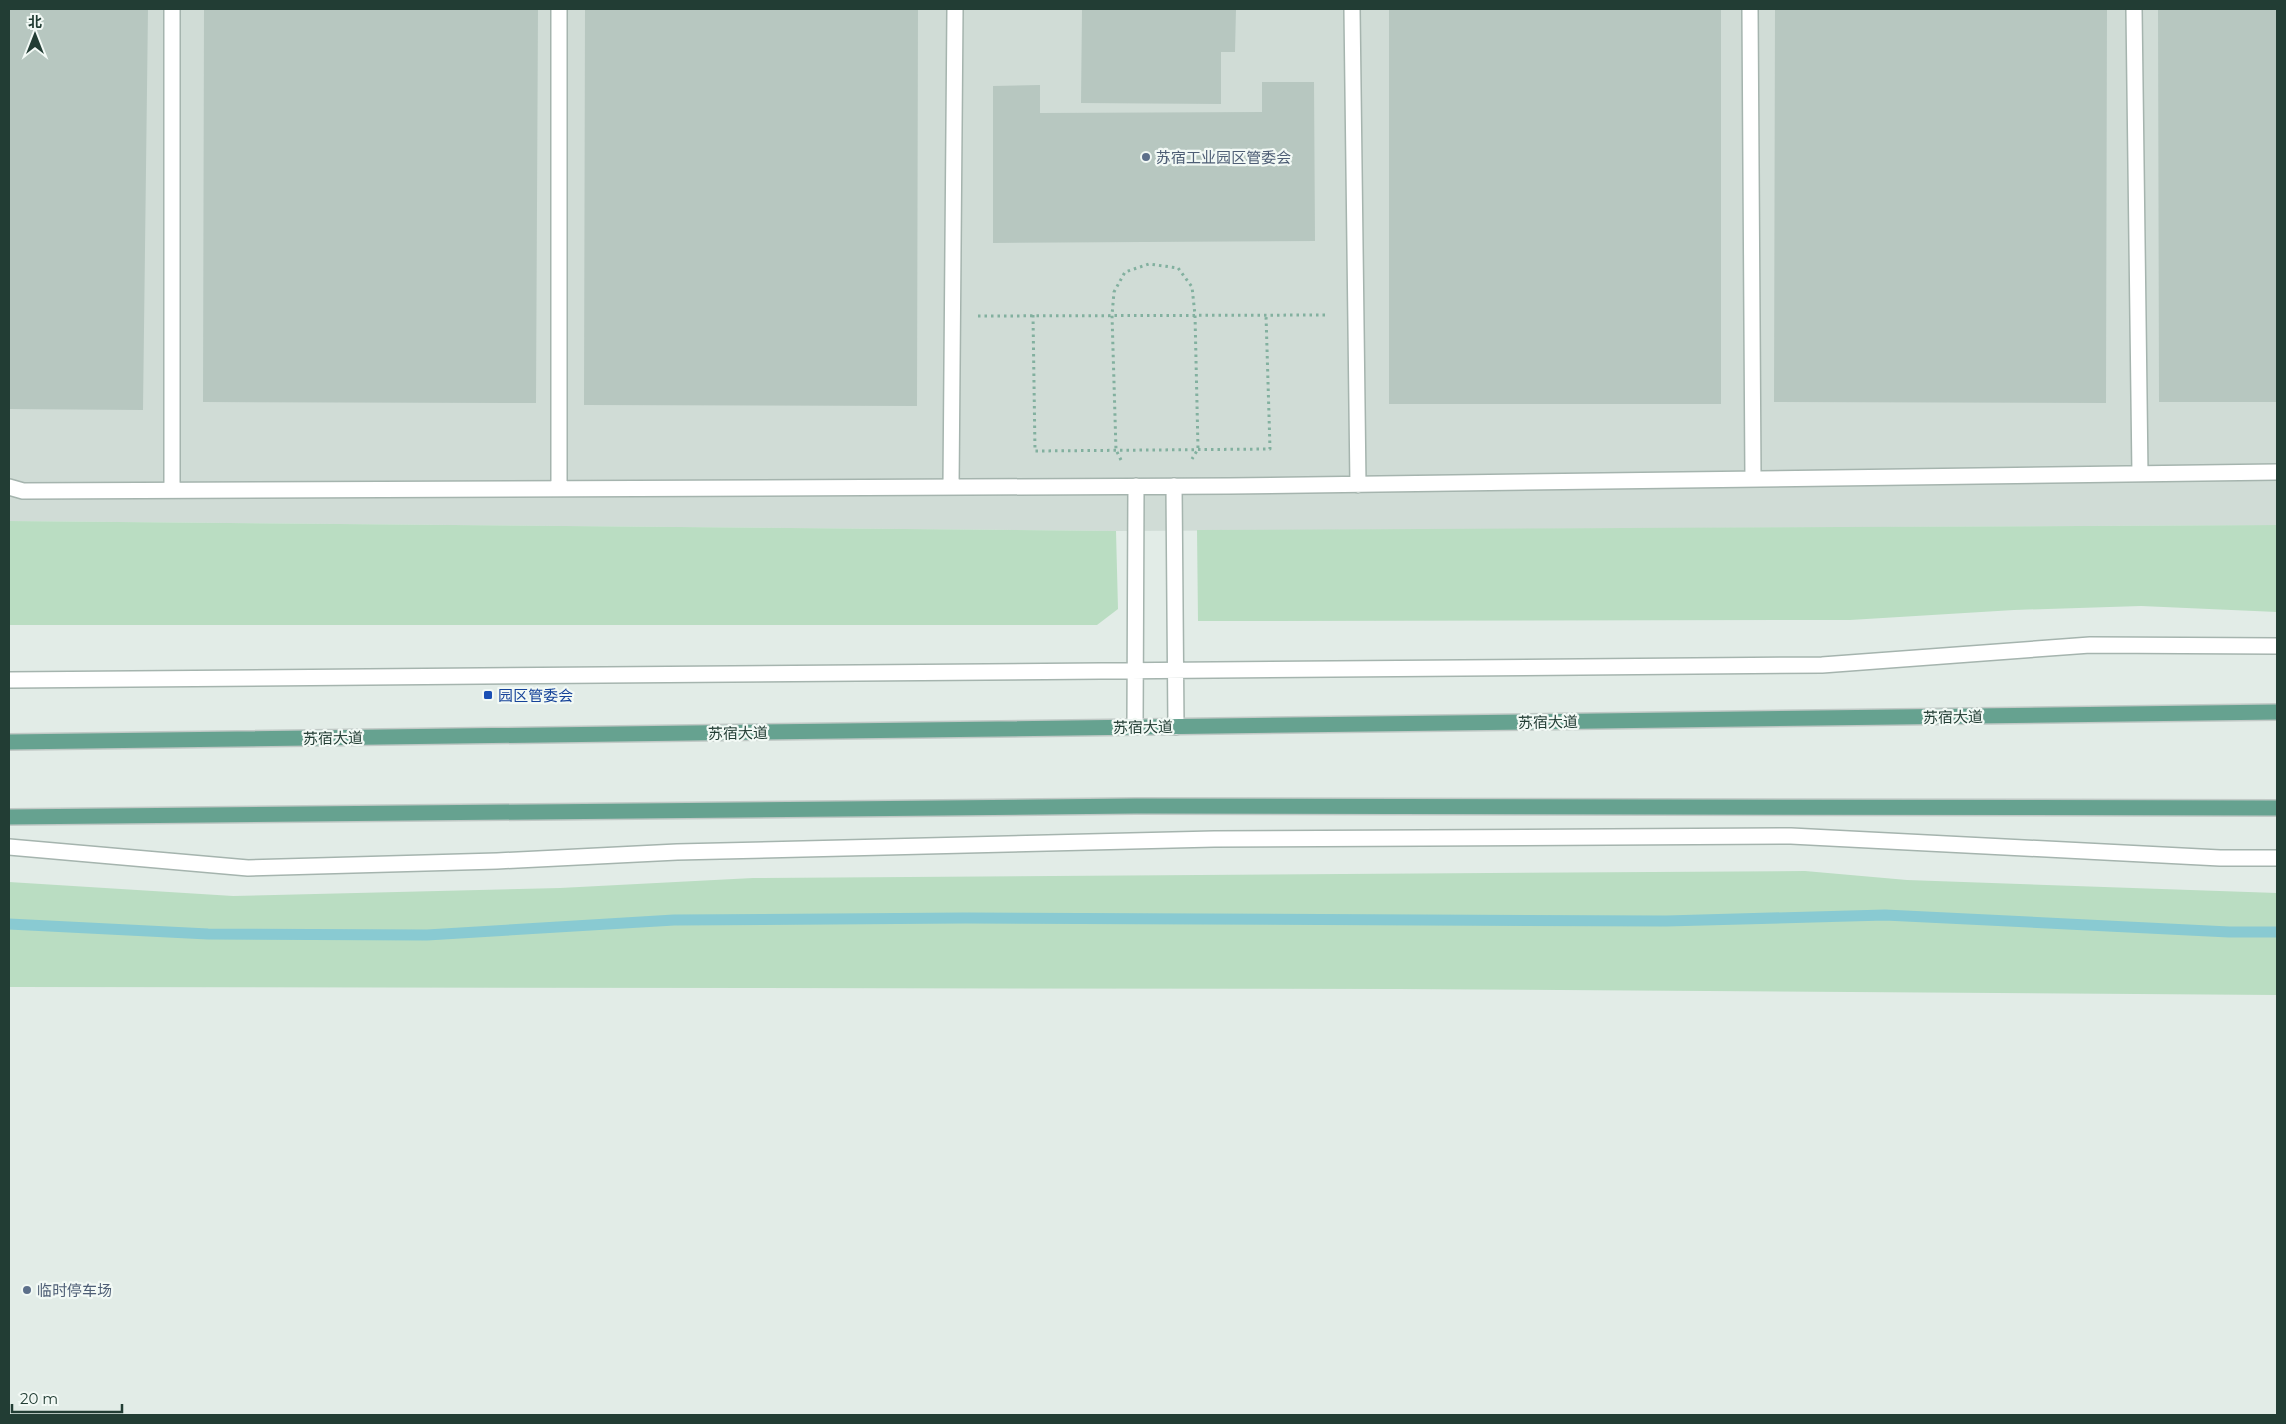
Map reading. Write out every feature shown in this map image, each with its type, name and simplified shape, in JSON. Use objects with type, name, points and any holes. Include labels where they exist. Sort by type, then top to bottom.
[{"type":"main road","name":"苏宿大道","points":[[9,742],[2277,712]]},
{"type":"main road","points":[[9,817],[1126,806],[2277,808]]},
{"type":"lane","points":[[172,9],[172,490]]},
{"type":"lane","points":[[559,9],[559,489]]},
{"type":"lane","points":[[952,487],[955,9]]},
{"type":"lane","points":[[1352,9],[1358,485]]},
{"type":"lane","points":[[1750,9],[1753,479]]},
{"type":"lane","points":[[2134,9],[2140,474]]},
{"type":"lane","points":[[9,488],[23,491],[1358,485],[2277,472]]},
{"type":"lane","points":[[1135,727],[1136,486]]},
{"type":"lane","points":[[1174,486],[1176,727]]},
{"type":"lane","points":[[9,680],[1822,665],[2090,645],[2277,646]]},
{"type":"lane","points":[[9,847],[248,868],[497,861],[677,852],[1214,840],[1791,836],[2220,858],[2277,858]]},
{"type":"path","points":[[1136,486],[1116,450],[1112,315],[1114,292],[1125,272],[1149,264],[1178,268],[1192,287],[1195,315],[1198,449],[1174,486]]},
{"type":"path","points":[[1033,315],[1035,450],[1116,450],[1270,449],[1266,314]]},
{"type":"path","points":[[952,316],[1356,314]]},
{"type":"shaded area","points":[[9,9],[2277,9],[2277,525],[1116,531],[9,521]]},
{"type":"green space","points":[[9,521],[1116,531],[1118,609],[1097,625],[9,625]]},
{"type":"green space","points":[[2277,525],[2277,612],[2141,606],[2014,610],[1850,620],[1198,621],[1197,530]]},
{"type":"green space","points":[[1805,871],[1907,880],[2277,893],[2277,995],[1398,989],[9,987],[9,882],[233,896],[560,888],[753,878]]},
{"type":"building","points":[[9,9],[148,9],[143,410],[9,409]]},
{"type":"building","points":[[204,9],[538,9],[536,403],[203,402]]},
{"type":"building","points":[[585,9],[918,9],[917,406],[584,405]]},
{"type":"building","points":[[1082,9],[1236,9],[1235,52],[1221,52],[1221,104],[1081,103]]},
{"type":"building","points":[[1389,9],[1721,9],[1721,404],[1389,404]]},
{"type":"building","points":[[1775,9],[2107,9],[2106,403],[1774,402]]},
{"type":"building","points":[[2158,9],[2277,9],[2277,402],[2159,402]]},
{"type":"building","points":[[1262,82],[1314,82],[1315,241],[993,243],[993,86],[1040,85],[1040,113],[1262,112]]},
{"type":"waterway","points":[[9,924],[208,934],[427,935],[674,920],[965,918],[1666,921],[1885,915],[2229,932],[2277,932]]},
{"type":"place","name":"苏宿工业园区管委会","points":[[1146,157]]},
{"type":"place","name":"园区管委会","points":[[488,695]]},
{"type":"place","name":"临时停车场","points":[[27,1290]]}]
